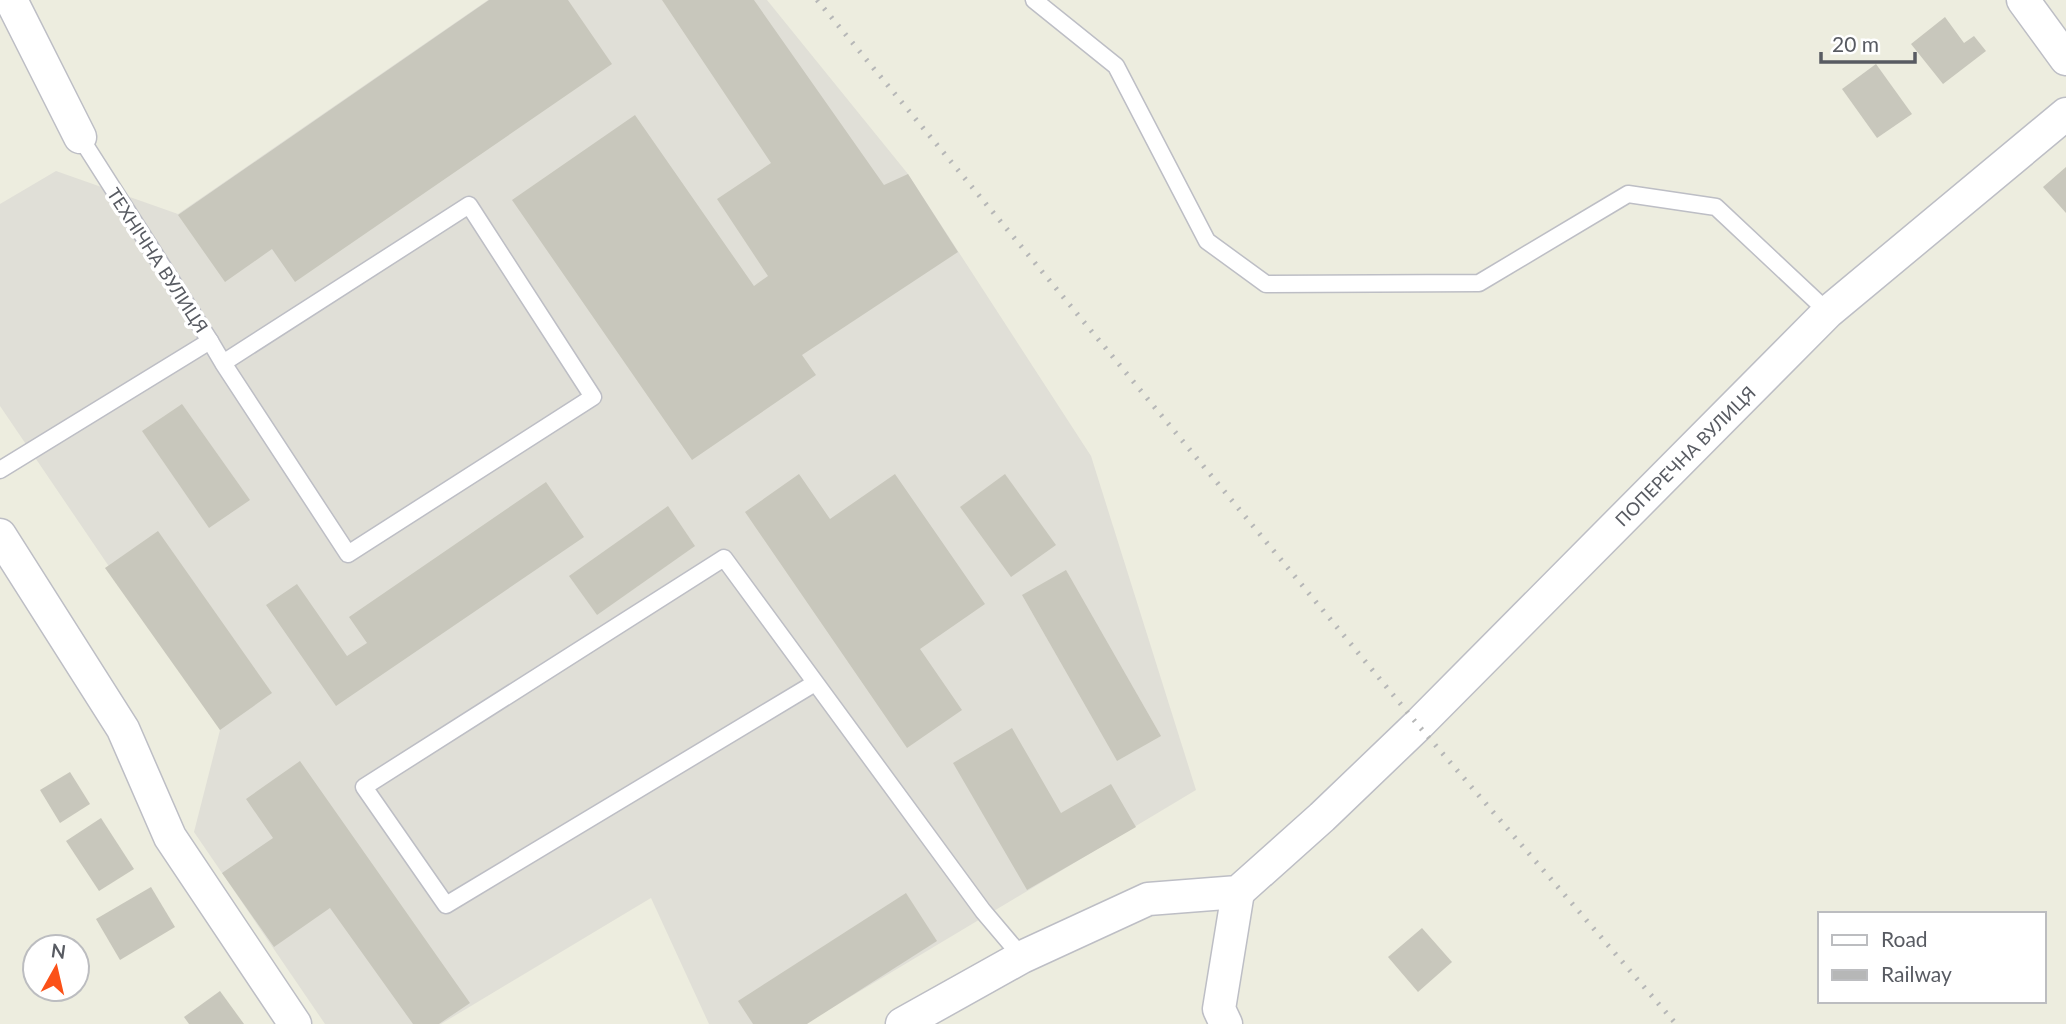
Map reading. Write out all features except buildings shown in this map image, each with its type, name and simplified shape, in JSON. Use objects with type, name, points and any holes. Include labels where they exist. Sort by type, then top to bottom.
[{"type":"street","name":"ТЕХНІЧНА ВУЛИЦЯ","points":[[11,0],[80,137]]},
{"type":"street","points":[[2023,0],[2066,59]]},
{"type":"street","name":"ПОПЕРЕЧНА ВУЛИЦЯ","points":[[1238,892],[1322,817],[1418,725],[1828,312],[2066,114]]},
{"type":"street","points":[[0,536],[123,729],[170,837],[295,1024]]},
{"type":"street","points":[[902,1024],[1022,957],[1147,899],[1238,892],[1215,1019]]},
{"type":"lane","points":[[1034,0],[1116,66],[1207,241],[1266,284],[1479,283],[1628,194],[1716,207],[1828,312]]},
{"type":"lane","name":"ТЕХНІЧНА ВУЛИЦЯ","points":[[0,470],[209,341],[80,137]]},
{"type":"lane","points":[[209,341],[223,363],[348,554],[593,397],[469,205],[223,363]]},
{"type":"lane","points":[[815,683],[446,905],[364,786],[724,558],[983,911],[1022,957]]},
{"type":"shaded area","points":[[488,0],[767,0],[908,174],[1091,456],[1196,790],[805,1024],[709,1024],[651,898],[441,1024],[325,1024],[194,832],[220,730],[0,406],[0,204],[56,171],[178,214]]},
{"type":"railway","points":[[817,0],[1418,725],[1676,1024]]}]
